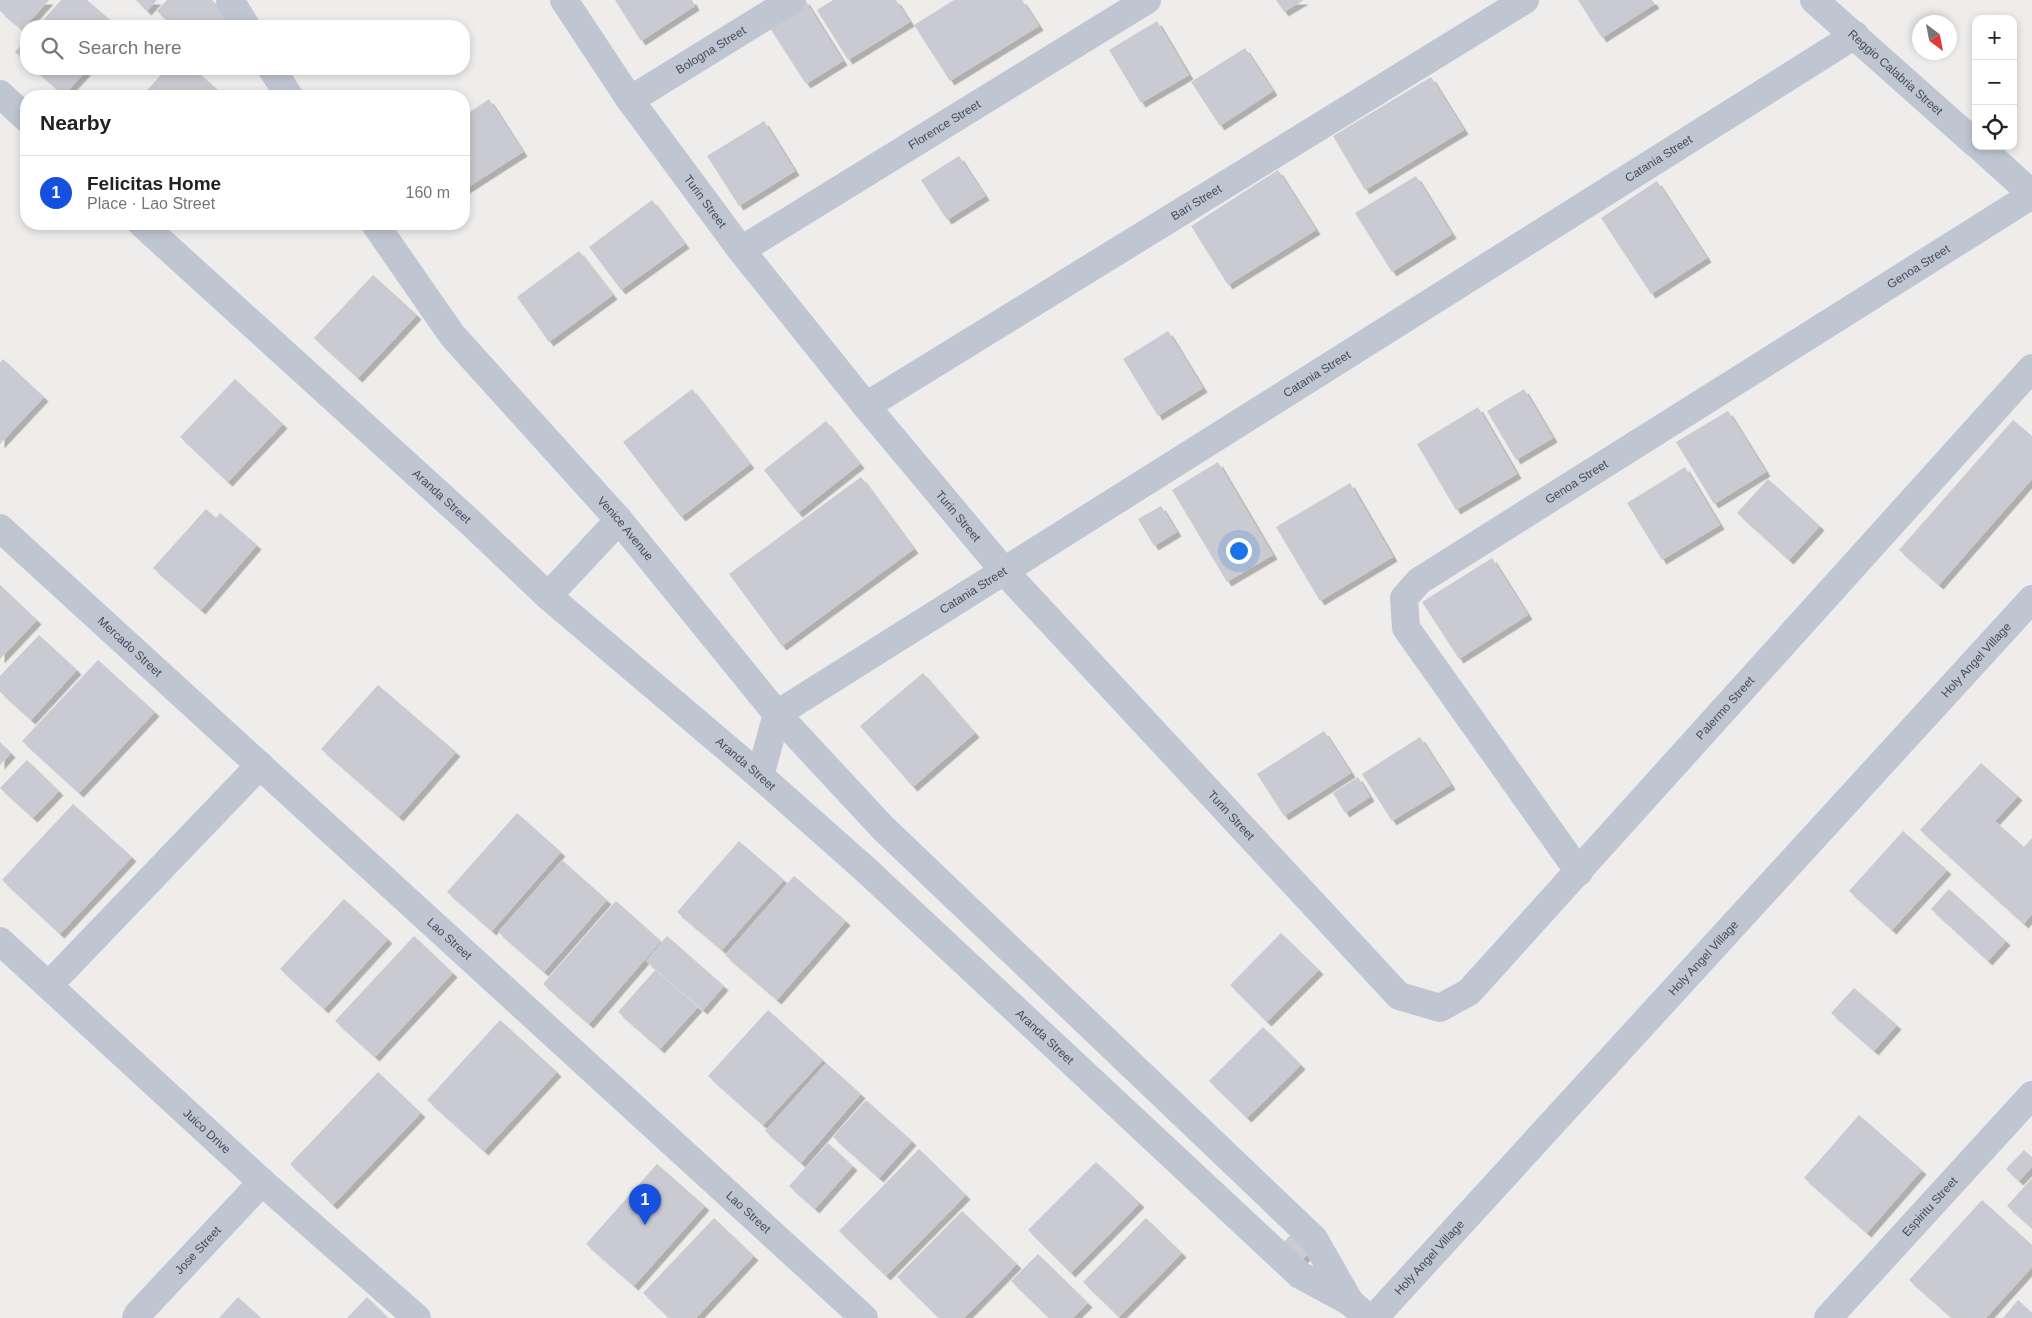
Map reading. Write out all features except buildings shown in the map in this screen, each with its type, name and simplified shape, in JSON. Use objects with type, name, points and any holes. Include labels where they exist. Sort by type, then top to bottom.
[{"type":"street","points":[[230,0],[242,20]]},
{"type":"street","name":"Turin Street","points":[[564,0],[630,100],[741,250],[866,406],[1004,571],[1399,996]]},
{"type":"street","name":"Bologna Street","points":[[630,100],[792,0]]},
{"type":"street","name":"Florence Street","points":[[741,250],[1147,0]]},
{"type":"street","name":"Bari Street","points":[[866,406],[1525,0]]},
{"type":"street","name":"Reggio Calabria Street","points":[[1814,0],[1972,140]]},
{"type":"street","name":"Catania Street","points":[[777,714],[1855,36]]},
{"type":"street","points":[[276,75],[284,90]]},
{"type":"street","points":[[0,94],[20,112]]},
{"type":"street","points":[[1983,150],[2032,195]]},
{"type":"street","name":"Genoa Street","points":[[1579,872],[1406,628],[1404,598],[1419,581],[2032,195]]},
{"type":"street","name":"Aranda Street","points":[[149,230],[548,596],[760,776],[865,869],[1300,1275],[1359,1310]]},
{"type":"street","name":"Venice Avenue","points":[[379,230],[452,335],[618,520],[777,714],[883,828]]},
{"type":"street","name":"Palermo Street","points":[[1399,996],[1440,1008],[1469,992],[2032,368]]},
{"type":"street","points":[[548,596],[618,520]]},
{"type":"street","name":"Mercado Street","points":[[0,528],[260,765]]},
{"type":"street","name":"Holy Angel Village","points":[[1374,1318],[2032,599]]},
{"type":"street","points":[[760,776],[777,714]]},
{"type":"street","points":[[49,985],[260,765]]},
{"type":"street","name":"Lao Street","points":[[260,765],[864,1318]]},
{"type":"street","name":"Aranda Street","points":[[883,828],[1314,1239],[1359,1310]]},
{"type":"street","name":"Juico Drive","points":[[0,941],[262,1182],[417,1318]]},
{"type":"street","name":"Espiritu Street","points":[[1828,1318],[2032,1095]]},
{"type":"street","name":"Jose Street","points":[[136,1318],[262,1182]]},
{"type":"place","name":"Felicitas Home","points":[[645,1225]]}]
